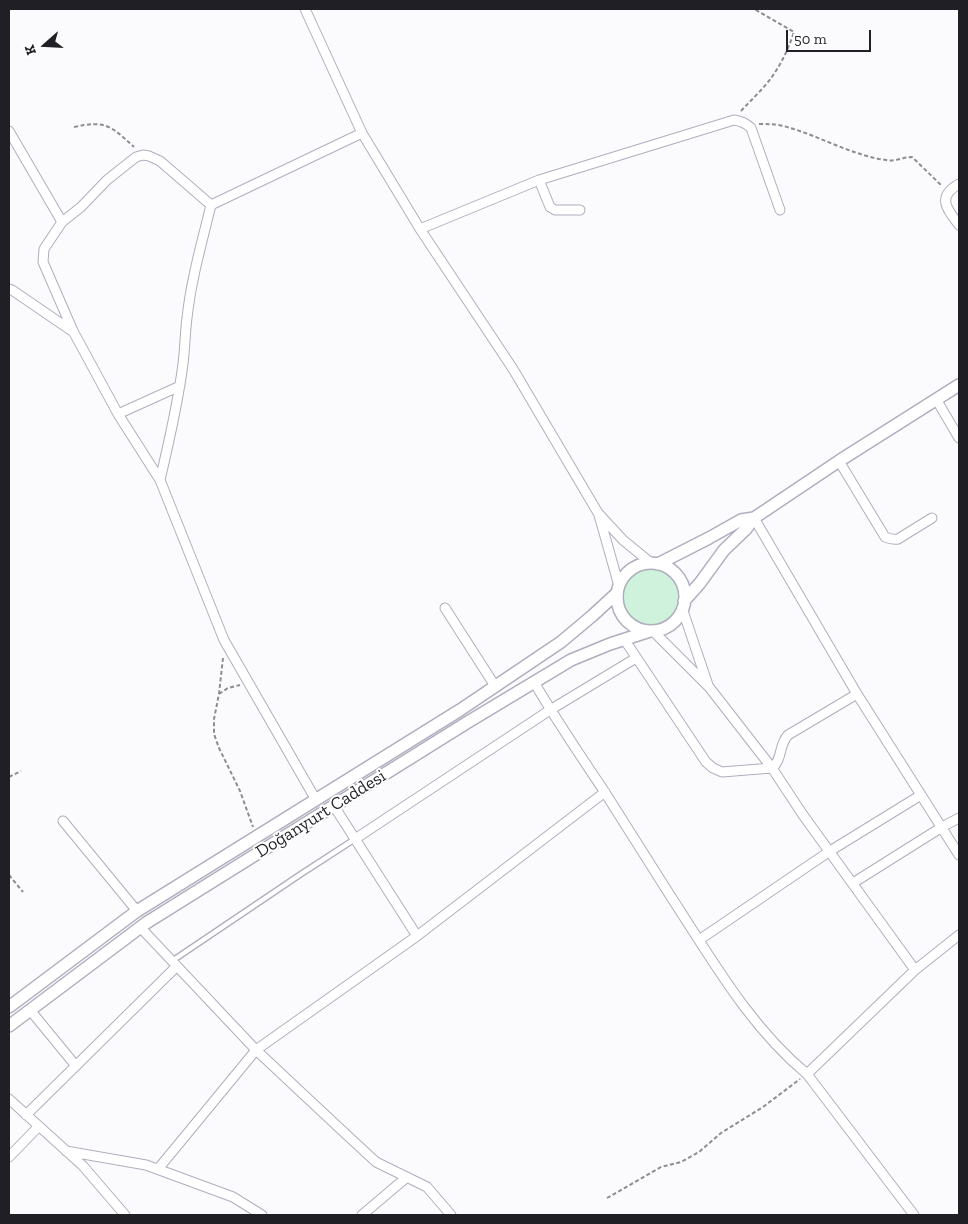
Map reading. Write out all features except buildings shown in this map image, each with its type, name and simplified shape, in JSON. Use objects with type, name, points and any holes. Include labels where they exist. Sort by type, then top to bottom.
[{"type":"street","points":[[305,9],[362,133],[420,230],[513,369],[598,513],[623,540],[655,564],[671,570],[680,581],[683,587],[683,605],[680,615],[670,625],[652,631],[636,628],[625,619],[618,607],[618,589],[598,513]]},
{"type":"street","points":[[420,230],[539,180],[734,120],[740,121],[751,128],[780,210]]},
{"type":"street","points":[[9,131],[62,222]]},
{"type":"street","points":[[210,205],[362,133]]},
{"type":"street","points":[[210,205],[160,161],[143,155],[136,157],[107,180],[81,207],[62,222],[44,249],[43,262],[72,331],[118,414],[160,480],[224,640],[316,800]]},
{"type":"street","points":[[539,180],[550,207],[556,210],[580,210]]},
{"type":"street","points":[[959,184],[948,192],[945,204],[959,224]]},
{"type":"street","points":[[160,480],[180,386],[187,317],[210,205]]},
{"type":"street","points":[[9,289],[72,331]]},
{"type":"street","points":[[683,605],[724,550],[746,529],[754,518],[839,461],[959,385]]},
{"type":"street","points":[[118,414],[180,386]]},
{"type":"street","points":[[936,399],[959,438]]},
{"type":"street","points":[[839,461],[885,537],[892,540],[898,539],[932,518]]},
{"type":"street","points":[[618,589],[622,580],[631,569],[638,566],[655,564],[741,520],[754,518]]},
{"type":"street","points":[[754,518],[857,694],[959,855]]},
{"type":"street","name":"Doğanyurt Caddesi","points":[[9,1007],[138,911],[460,710],[562,642],[592,616],[618,589]]},
{"type":"street","points":[[683,605],[709,687]]},
{"type":"street","points":[[445,608],[496,686]]},
{"type":"street","points":[[652,631],[709,687],[772,768],[803,815],[915,970]]},
{"type":"street","name":"Doğanyurt Caddesi","points":[[9,1026],[140,927],[468,722],[571,660],[624,639],[652,631]]},
{"type":"street","points":[[624,639],[706,762],[722,772],[772,768],[778,763],[782,743],[788,734],[857,694]]},
{"type":"street","points":[[355,839],[550,710],[636,658]]},
{"type":"street","points":[[534,682],[550,710],[605,792],[654,872],[730,988],[776,1046],[807,1074],[914,1215]]},
{"type":"street","points":[[158,1170],[256,1050],[417,936],[605,792]]},
{"type":"street","points":[[699,940],[830,851],[921,795]]},
{"type":"street","points":[[334,806],[417,936]]},
{"type":"street","points":[[853,883],[959,818]]},
{"type":"street","points":[[62,821],[138,911]]},
{"type":"street","points":[[140,927],[256,1050],[376,1162],[427,1187],[450,1215]]},
{"type":"street","points":[[807,1074],[915,970],[959,935]]},
{"type":"street","points":[[26,1115],[174,964]]},
{"type":"street","points":[[30,1010],[76,1066]]},
{"type":"street","points":[[9,1100],[83,1166],[126,1215]]},
{"type":"street","points":[[9,1157],[39,1126]]},
{"type":"street","points":[[66,1151],[146,1165],[233,1197],[262,1215]]},
{"type":"street","points":[[365,1214],[407,1178]]},
{"type":"lane","points":[[174,964],[301,874],[355,839]]},
{"type":"path","points":[[734,120],[768,82],[782,63],[794,32],[754,9]]},
{"type":"path","points":[[74,127],[87,124],[108,126],[143,155]]},
{"type":"path","points":[[746,124],[777,125],[886,160],[912,157],[948,192]]},
{"type":"path","points":[[224,640],[219,694],[214,719],[214,734],[240,791],[256,837]]},
{"type":"path","points":[[219,694],[228,688],[239,685],[250,686]]},
{"type":"path","points":[[9,777],[21,771]]},
{"type":"path","points":[[9,875],[23,892]]},
{"type":"path","points":[[608,1198],[661,1166],[681,1162],[699,1152],[721,1133],[763,1107],[807,1074]]},
{"type":"green space","points":[[651,569],[662,571],[671,577],[677,586],[679,597],[677,608],[671,617],[662,623],[651,625],[640,623],[631,617],[625,608],[623,597],[625,586],[631,577],[640,571]]}]
